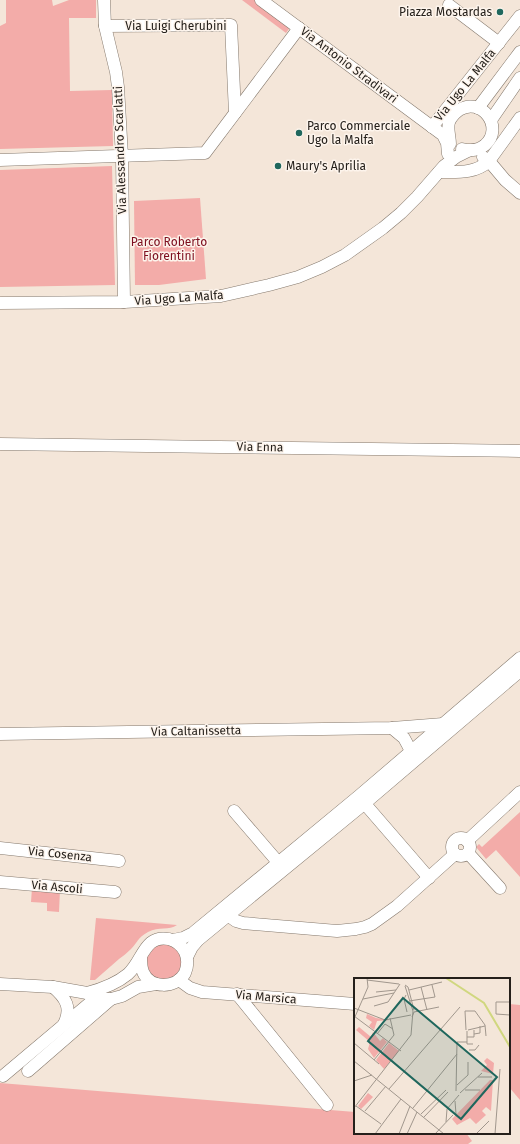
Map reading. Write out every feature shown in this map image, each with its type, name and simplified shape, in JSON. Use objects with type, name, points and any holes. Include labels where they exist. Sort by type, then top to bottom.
[{"type":"street","name":"Via Alessandro Scarlatti","points":[[104,0],[105,26],[118,80],[122,156],[124,302]]},
{"type":"street","name":"Via Antonio Stradivari","points":[[261,0],[442,130],[448,148],[448,154]]},
{"type":"street","points":[[449,6],[499,43],[520,16]]},
{"type":"street","name":"Via Luigi Cherubini","points":[[105,26],[231,25],[235,113]]},
{"type":"street","points":[[0,160],[205,153],[299,28]]},
{"type":"street","name":"Via Ugo La Malfa","points":[[442,130],[499,43]]},
{"type":"street","name":"Via Ugo La Malfa","points":[[478,108],[520,52]]},
{"type":"street","points":[[491,120],[520,78]]},
{"type":"street","name":"Via Ugo La Malfa","points":[[0,303],[124,302],[221,296],[298,277],[345,255],[383,228],[401,213],[442,169],[456,157],[480,148],[486,144],[492,133],[492,126],[488,115],[478,108],[471,106],[464,107],[457,111],[442,130]]},
{"type":"street","points":[[442,169],[462,172],[481,167],[489,161],[520,118]]},
{"type":"street","name":"Via Ugo La Malfa","points":[[442,130],[457,146],[471,151],[489,161],[504,180],[520,192]]},
{"type":"street","name":"Via Ugo La Malfa","points":[[442,169],[448,154]]},
{"type":"street","name":"Via Enna","points":[[0,444],[520,451]]},
{"type":"street","points":[[362,800],[411,751],[520,658]]},
{"type":"street","points":[[173,940],[183,938],[224,912],[520,671]]},
{"type":"street","name":"Via Caltanissetta","points":[[0,734],[392,728],[443,724]]},
{"type":"street","points":[[392,728],[404,738],[411,751]]},
{"type":"street","points":[[468,847],[520,792]]},
{"type":"street","points":[[362,800],[429,878]]},
{"type":"street","points":[[234,811],[281,866]]},
{"type":"street","points":[[224,912],[236,921],[243,923],[337,931],[356,929],[372,924],[410,896],[455,854],[452,846],[455,841],[460,838],[463,838],[468,847],[500,888]]},
{"type":"street","name":"Via Cosenza","points":[[0,848],[120,861]]},
{"type":"street","name":"Via Ascoli","points":[[0,882],[115,892]]},
{"type":"street","points":[[187,957],[195,943],[224,912]]},
{"type":"street","points":[[5,1077],[35,1048],[64,1024],[92,995],[112,985],[128,974],[136,966],[144,949],[150,943],[165,938],[173,940],[181,947],[187,957],[188,963],[184,975],[179,980],[164,986],[149,980],[143,973],[141,957]]},
{"type":"street","name":"Via Marsica","points":[[179,980],[190,988],[198,991],[354,1004]]},
{"type":"street","points":[[0,984],[53,987],[92,995],[102,999],[111,999],[122,996],[138,987],[156,984]]},
{"type":"street","points":[[53,987],[62,995],[67,1004],[67,1016],[64,1024]]},
{"type":"street","points":[[237,994],[327,1104]]},
{"type":"street","points":[[28,1071],[111,999]]},
{"type":"street","points":[[35,1048],[44,1058]]},
{"type":"green space","points":[[6,0],[52,0],[53,6],[69,0],[96,0],[96,18],[69,18],[70,91],[112,90],[113,146],[0,149],[0,26],[6,23]]},
{"type":"green space","points":[[242,0],[255,0],[291,26],[286,33]]},
{"type":"green space","points":[[112,166],[115,285],[0,287],[0,170]]},
{"type":"green space","name":"Parco Roberto Fiorentini","points":[[200,198],[206,279],[159,285],[135,285],[134,201]]},
{"type":"green space","points":[[520,812],[520,877],[496,850],[486,859],[476,847],[479,844],[482,847]]},
{"type":"green space","points":[[32,888],[60,890],[59,912],[47,911],[47,903],[31,902]]},
{"type":"green space","points":[[96,918],[177,925],[171,928],[152,930],[144,934],[130,950],[95,980],[90,980]]},
{"type":"green space","points":[[158,944],[172,946],[180,953],[183,963],[177,977],[157,980],[147,971],[146,955]]},
{"type":"green space","points":[[510,1004],[520,1005],[520,1100],[510,1088]]},
{"type":"green space","points":[[0,1083],[354,1112],[354,1134],[467,1134],[472,1141],[468,1144],[0,1144]]},
{"type":"place","name":"Piazza Mostardas","points":[[500,12]]},
{"type":"place","name":"Parco Commerciale Ugo la Malfa","points":[[299,133]]},
{"type":"place","name":"Maury's Aprilia","points":[[278,166]]}]
